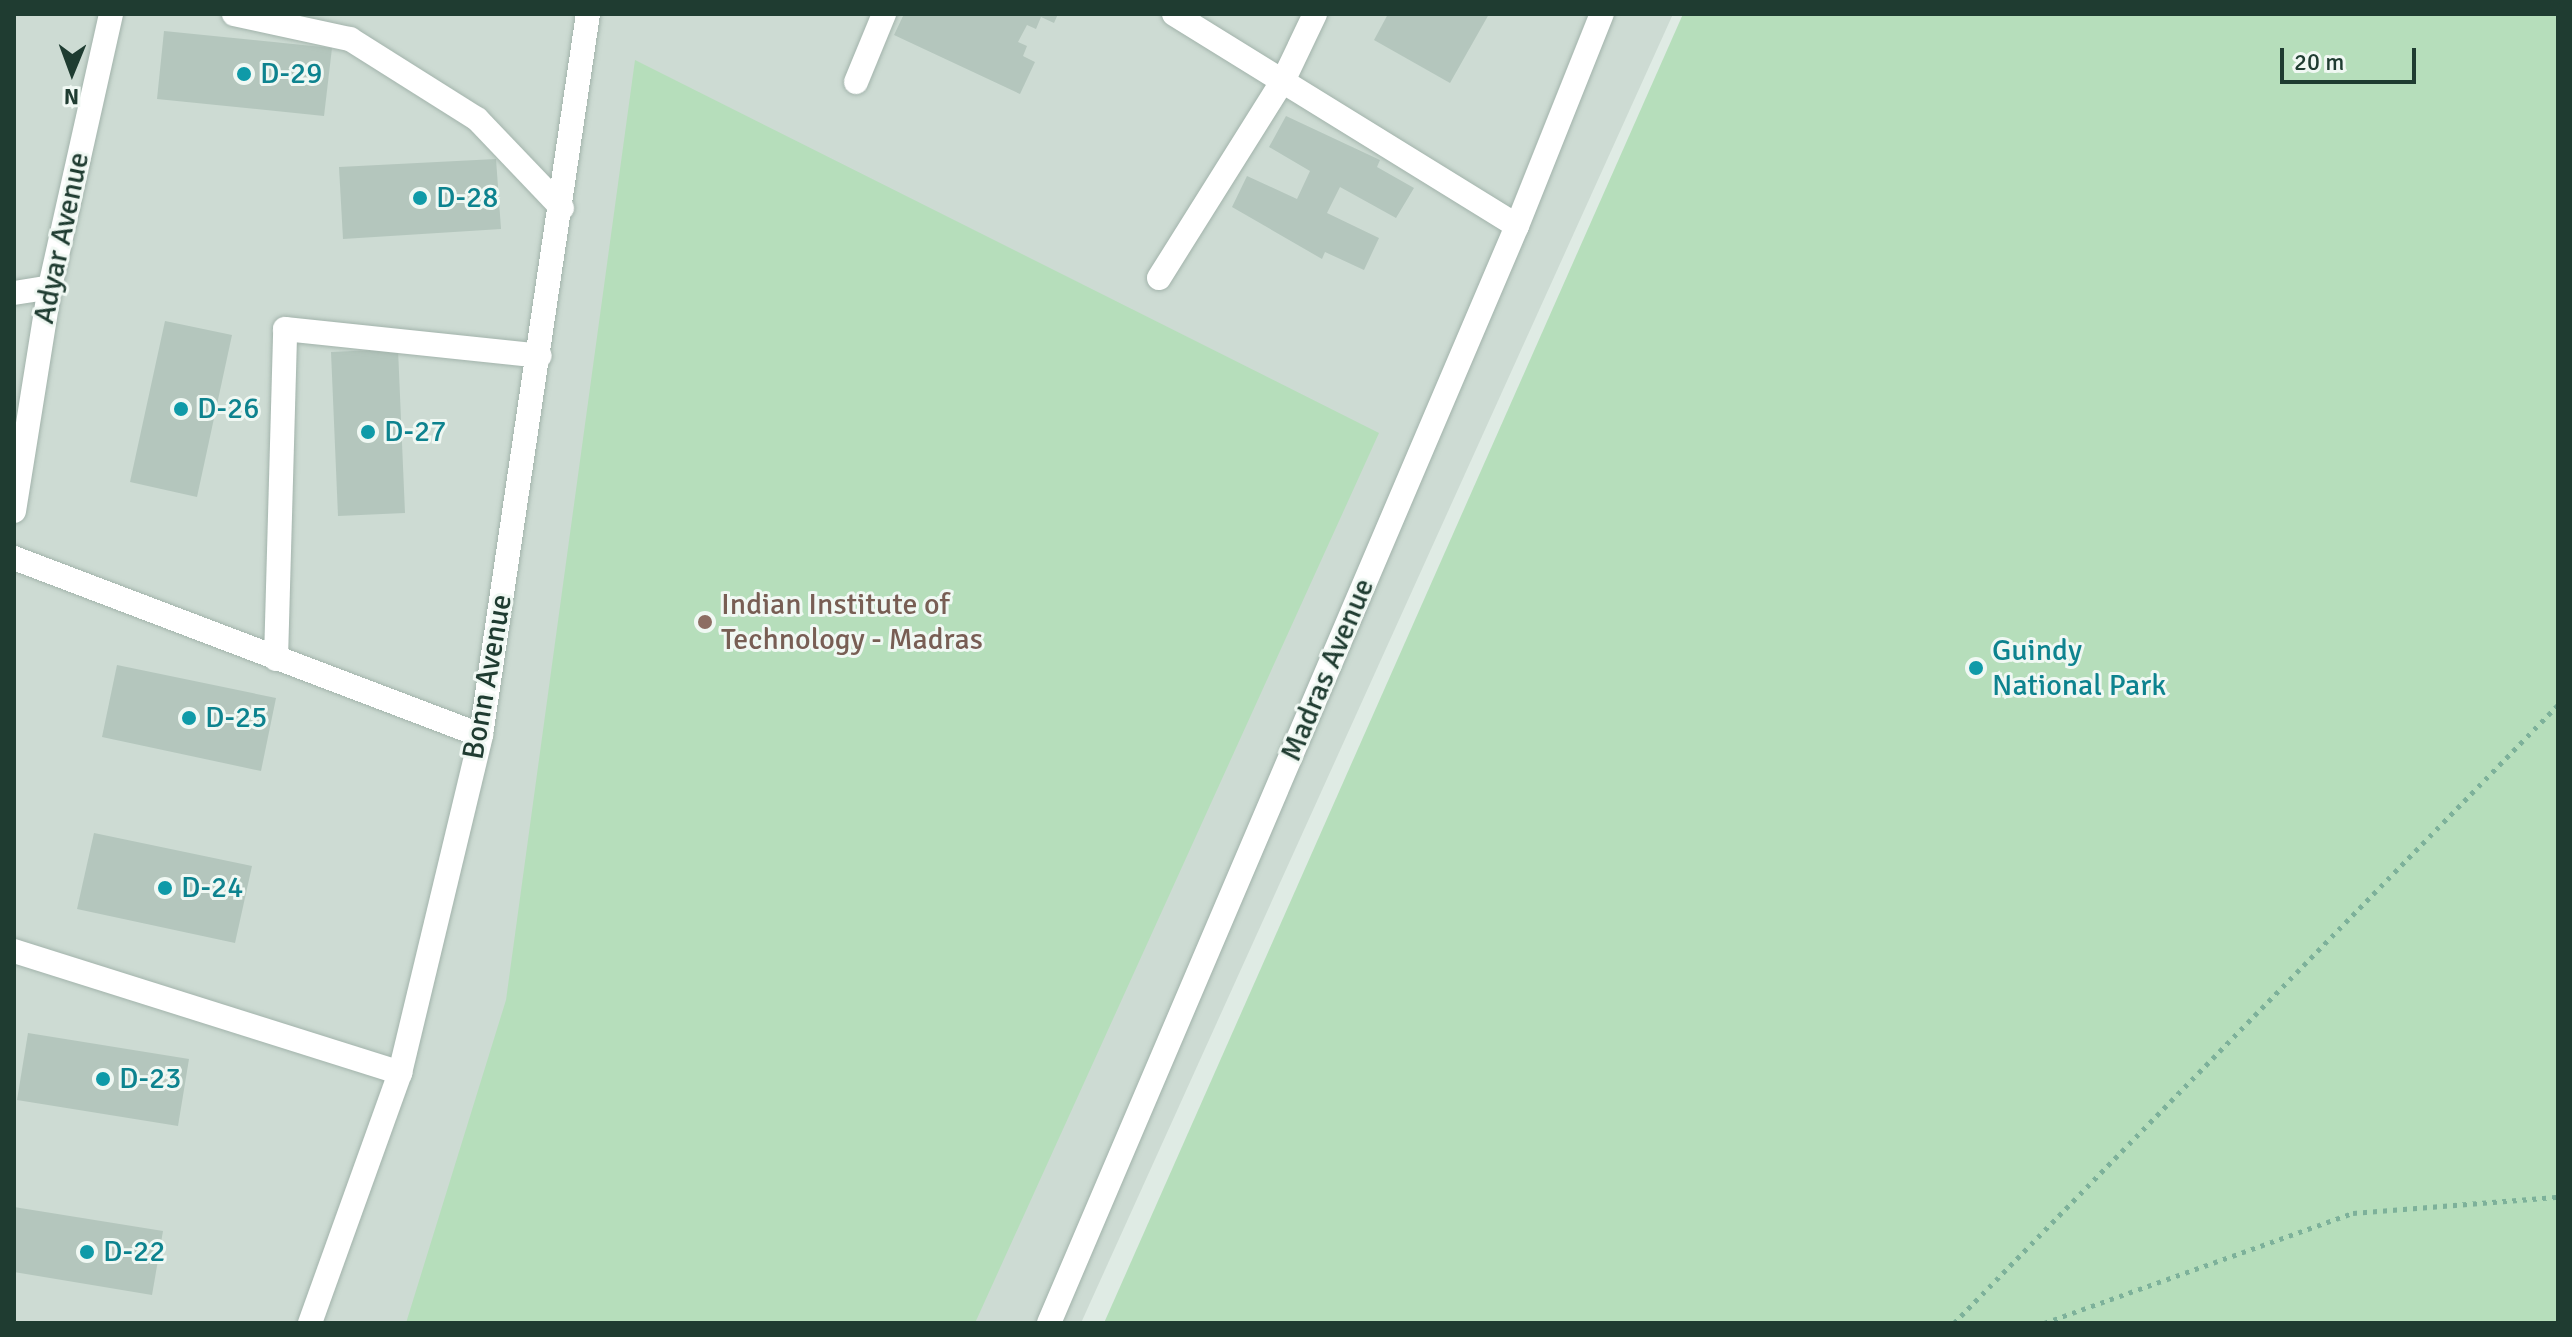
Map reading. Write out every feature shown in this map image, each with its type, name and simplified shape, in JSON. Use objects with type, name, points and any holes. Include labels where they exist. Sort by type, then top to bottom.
[{"type":"lane","name":"Adyar Avenue","points":[[14,511],[50,287],[111,14]]},
{"type":"lane","points":[[234,14],[350,39],[477,119],[562,208]]},
{"type":"lane","name":"Bonn Avenue","points":[[310,1323],[400,1073],[481,735],[562,208],[588,14]]},
{"type":"lane","points":[[856,82],[884,14]]},
{"type":"lane","points":[[1174,14],[1284,79],[1517,226]]},
{"type":"lane","points":[[1159,278],[1284,79],[1315,14]]},
{"type":"lane","name":"Madras Avenue","points":[[1049,1323],[1517,226],[1602,14]]},
{"type":"lane","points":[[14,293],[50,287]]},
{"type":"lane","points":[[276,659],[285,329],[540,356]]},
{"type":"lane","points":[[14,558],[481,735]]},
{"type":"lane","points":[[14,951],[400,1073]]},
{"type":"path","points":[[1954,1323],[2558,705]]},
{"type":"path","points":[[2044,1323],[2353,1213],[2558,1197]]},
{"type":"shaded area","name":"Indian Institute of Technology - Madras","points":[[14,14],[1673,14],[1081,1323],[14,1323]]},
{"type":"green space","name":"Guindy National Park","points":[[1683,14],[2558,14],[2558,1323],[1104,1323]]},
{"type":"green space","points":[[635,60],[1379,433],[975,1323],[406,1323],[506,1000]]},
{"type":"building","points":[[904,14],[1058,14],[1054,23],[1041,17],[1036,29],[1027,25],[1018,42],[1027,46],[1023,56],[1035,62],[1020,94],[894,35]]},
{"type":"building","points":[[1388,14],[1489,14],[1450,83],[1374,40]]},
{"type":"building","name":"D-29","points":[[164,31],[332,48],[324,116],[157,99]]},
{"type":"building","points":[[1286,116],[1380,160],[1377,167],[1414,188],[1396,218],[1340,187],[1327,213],[1379,238],[1364,270],[1325,252],[1322,259],[1232,207],[1247,176],[1297,199],[1310,171],[1269,147]]},
{"type":"building","name":"D-28","points":[[496,159],[501,229],[343,239],[339,167]]},
{"type":"building","name":"D-26","points":[[165,321],[232,335],[197,497],[130,482]]},
{"type":"building","name":"D-27","points":[[398,349],[405,513],[338,516],[331,352]]},
{"type":"building","name":"D-25","points":[[117,665],[276,698],[261,771],[102,737]]},
{"type":"building","name":"D-24","points":[[94,833],[252,866],[235,943],[77,909]]},
{"type":"building","name":"D-23","points":[[28,1033],[189,1059],[178,1126],[17,1100]]},
{"type":"building","name":"D-22","points":[[14,1207],[163,1231],[152,1295],[14,1272]]},
{"type":"place","name":"D-29","points":[[244,74]]},
{"type":"place","name":"D-28","points":[[420,198]]},
{"type":"place","name":"D-26","points":[[181,409]]},
{"type":"place","name":"D-27","points":[[368,432]]},
{"type":"place","name":"Indian Institute of Technology - Madras","points":[[705,622]]},
{"type":"place","name":"Guindy National Park","points":[[1976,668]]},
{"type":"place","name":"D-25","points":[[189,718]]},
{"type":"place","name":"D-24","points":[[165,888]]},
{"type":"place","name":"D-23","points":[[103,1079]]},
{"type":"place","name":"D-22","points":[[87,1252]]}]
